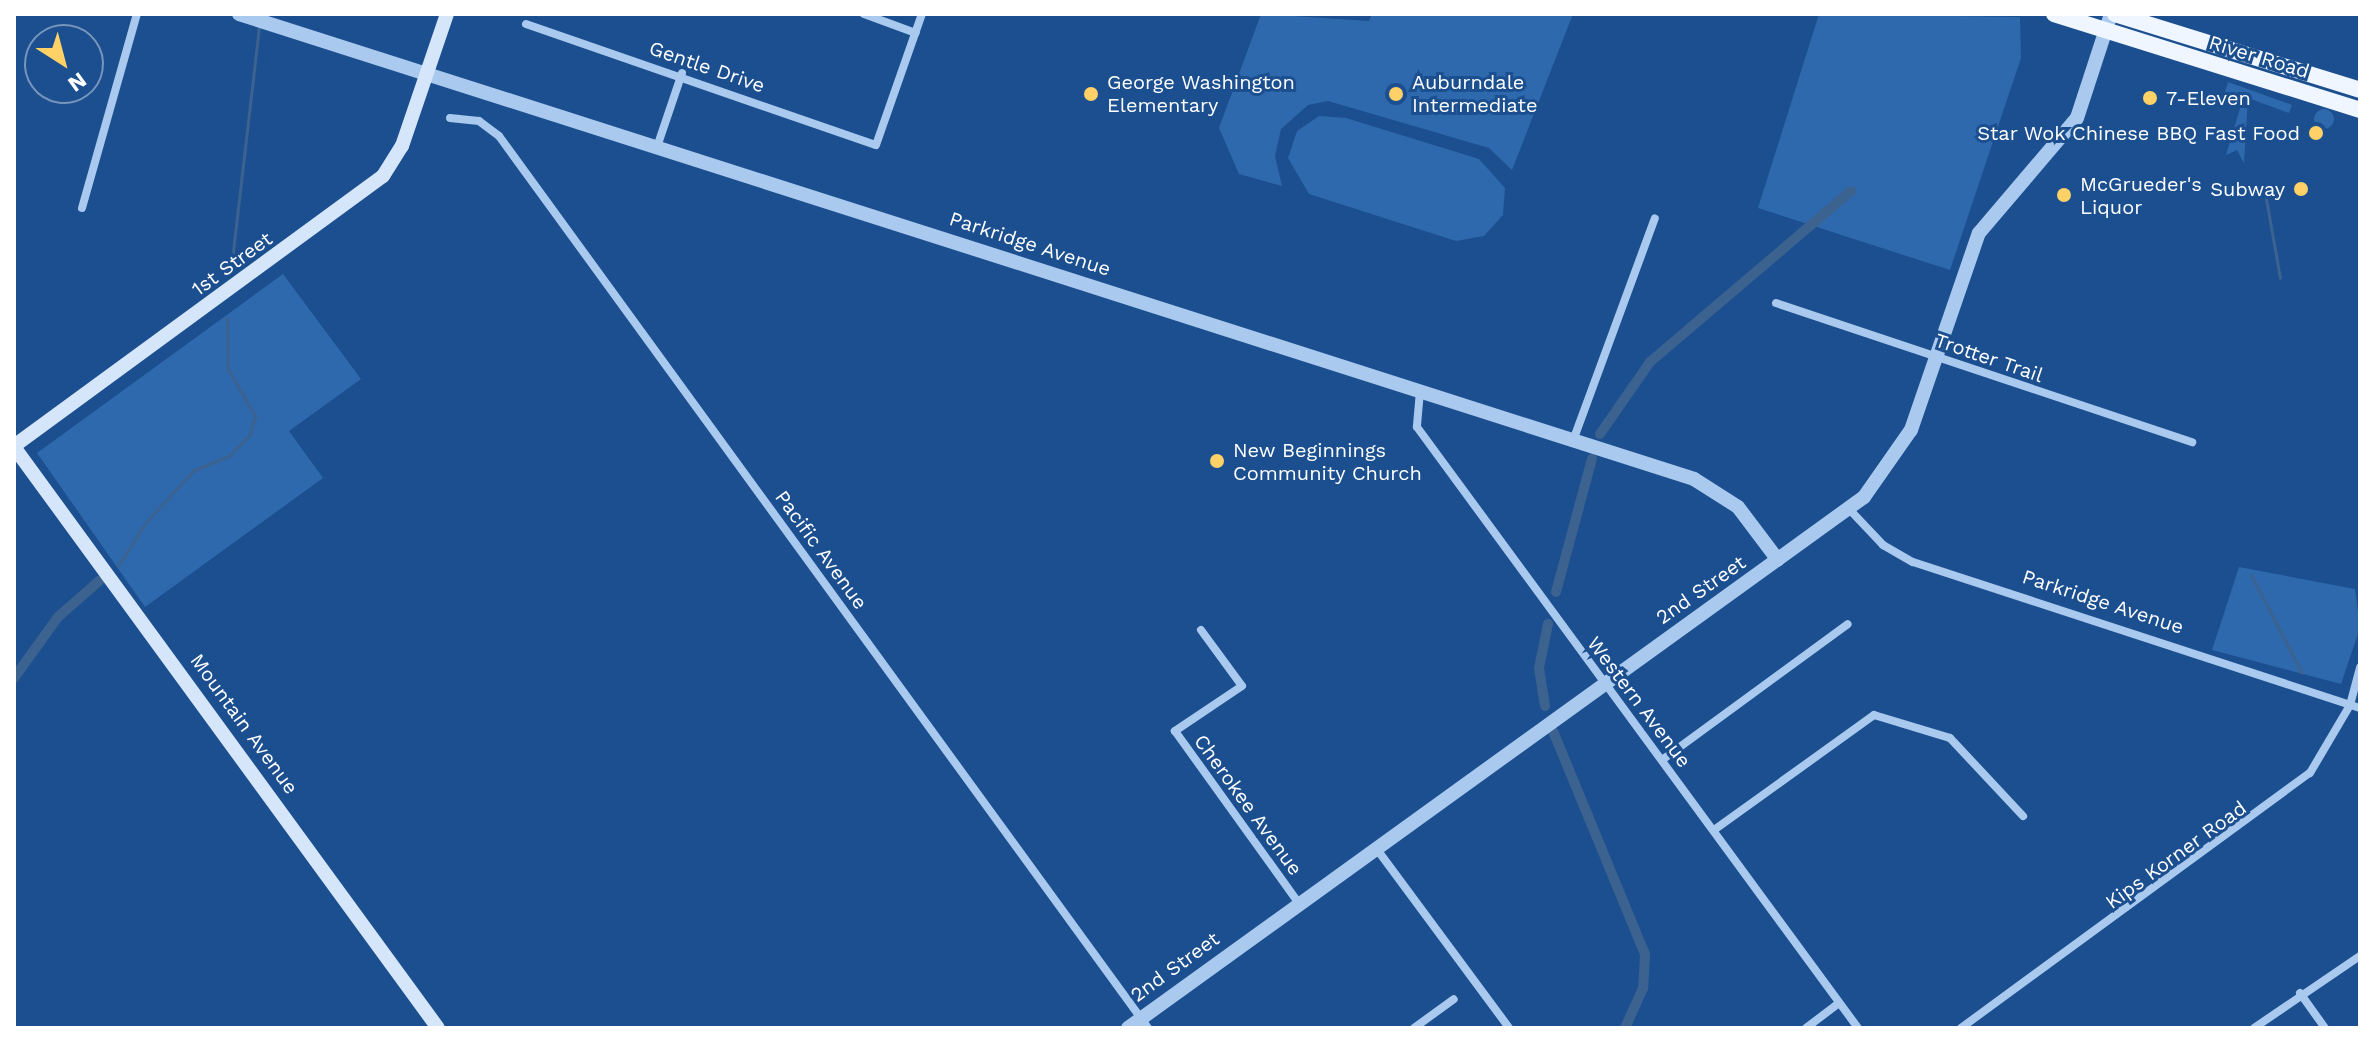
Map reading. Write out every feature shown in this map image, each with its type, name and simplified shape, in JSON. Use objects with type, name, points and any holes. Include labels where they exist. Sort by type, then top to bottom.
[{"type":"main road","name":"1st Street","points":[[14,447],[383,176],[427,76],[447,14]]},
{"type":"main road","name":"River Road","points":[[2054,14],[2111,19],[2360,90]]},
{"type":"main road","name":"River Road","points":[[2111,19],[2360,110]]},
{"type":"main road","name":"Mountain Avenue","points":[[14,447],[102,562],[438,1028]]},
{"type":"street","points":[[82,208],[137,14]]},
{"type":"street","name":"Parkridge Avenue","points":[[239,14],[1581,440],[1710,486],[1738,507],[1778,560]]},
{"type":"street","points":[[864,14],[916,33],[922,14]]},
{"type":"street","name":"2nd Street","points":[[1128,1028],[1144,1022],[1298,902],[1849,509],[1901,451],[1979,233],[2077,118],[2111,19]]},
{"type":"street","name":"Gentle Drive","points":[[526,24],[682,73],[876,145],[916,33]]},
{"type":"street","points":[[657,147],[682,73]]},
{"type":"street","name":"Pacific Avenue","points":[[450,118],[479,121],[499,136],[1144,1022]]},
{"type":"street","points":[[1581,440],[1655,218]]},
{"type":"street","name":"Trotter Trail","points":[[1776,303],[2192,442]]},
{"type":"street","name":"Western Avenue","points":[[1420,390],[1417,427],[1858,1028]]},
{"type":"street","name":"Parkridge Avenue","points":[[1849,509],[1883,545],[1913,562],[2360,708]]},
{"type":"street","points":[[1662,760],[1848,624]]},
{"type":"street","name":"Cherokee Avenue","points":[[1201,630],[1242,686],[1175,731],[1298,902]]},
{"type":"street","name":"Kips Korner Road","points":[[1961,1028],[2310,773],[2350,705],[2360,667]]},
{"type":"street","points":[[1714,830],[1874,715],[1950,738],[2023,816]]},
{"type":"street","points":[[1376,848],[1509,1028]]},
{"type":"street","points":[[2254,1028],[2300,993],[2360,956]]},
{"type":"street","points":[[2300,993],[2325,1028]]},
{"type":"street","points":[[1414,1028],[1454,999]]},
{"type":"street","points":[[1806,1028],[1839,1003]]},
{"type":"shaded area","points":[[1261,14],[1369,21],[1372,14],[1573,14],[1512,170],[1489,148],[1328,101],[1308,105],[1281,129],[1275,156],[1282,186],[1239,174],[1219,128]]},
{"type":"shaded area","points":[[1819,14],[2020,17],[2021,58],[1950,270],[1758,208]]},
{"type":"shaded area","points":[[2228,82],[2292,105],[2289,113],[2248,98],[2244,163],[2237,150],[2226,155],[2241,105],[2225,92]]},
{"type":"shaded area","points":[[2324,109],[2331,112],[2334,119],[2331,126],[2324,129],[2317,126],[2314,119],[2317,112]]},
{"type":"shaded area","points":[[1319,116],[1346,118],[1479,159],[1505,188],[1503,215],[1484,236],[1456,241],[1309,194],[1288,158],[1297,131]]},
{"type":"shaded area","points":[[283,274],[361,379],[289,431],[323,478],[145,607],[37,453]]},
{"type":"shaded area","points":[[2239,567],[2355,589],[2360,628],[2341,684],[2212,650]]},
{"type":"waterway","points":[[232,260],[259,26]]},
{"type":"waterway","points":[[1600,434],[1650,362],[1851,191]]},
{"type":"waterway","points":[[2265,193],[2280,278]]},
{"type":"waterway","points":[[118,566],[146,522],[194,470],[229,456],[250,434],[255,416],[228,369],[227,318]]},
{"type":"waterway","points":[[1556,592],[1592,459]]},
{"type":"waterway","points":[[2251,575],[2302,673]]},
{"type":"waterway","points":[[14,678],[58,617],[99,581]]},
{"type":"waterway","points":[[1545,706],[1539,668],[1548,624]]},
{"type":"waterway","points":[[1553,731],[1645,954],[1643,988],[1625,1028]]},
{"type":"place","name":"George Washington Elementary","points":[[1091,94]]},
{"type":"place","name":"Auburndale Intermediate","points":[[1396,94]]},
{"type":"place","name":"7-Eleven","points":[[2150,98]]},
{"type":"place","name":"Star Wok Chinese BBQ Fast Food","points":[[2316,133]]},
{"type":"place","name":"Subway","points":[[2301,189]]},
{"type":"place","name":"McGrueder's Liquor","points":[[2064,195]]},
{"type":"place","name":"New Beginnings Community Church","points":[[1217,461]]}]
